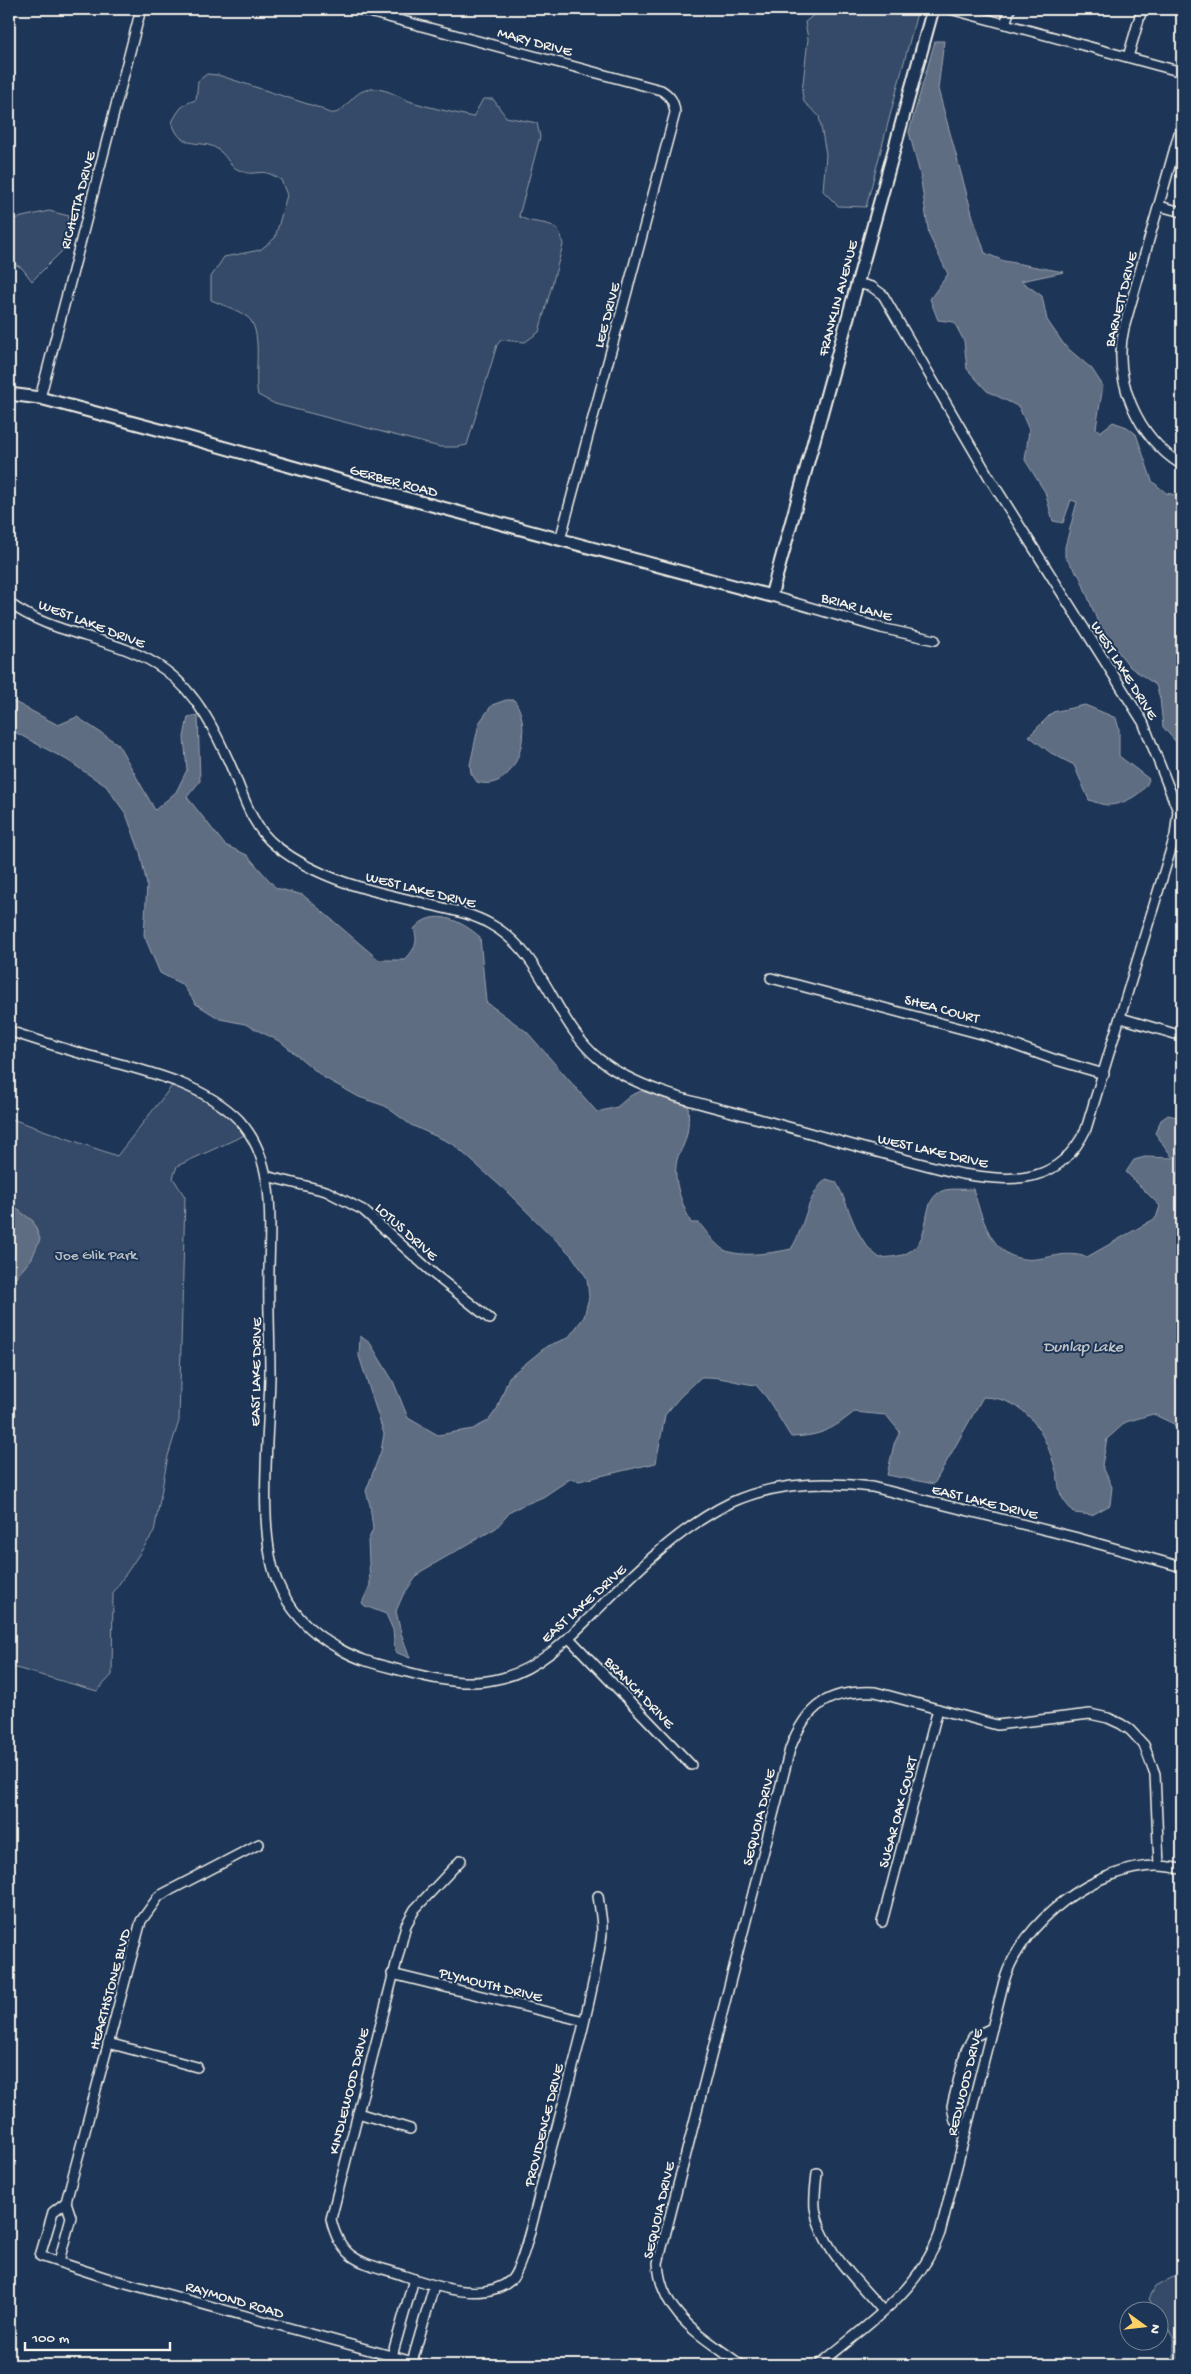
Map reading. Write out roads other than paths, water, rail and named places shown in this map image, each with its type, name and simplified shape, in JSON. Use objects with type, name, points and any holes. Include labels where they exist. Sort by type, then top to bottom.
[{"type":"street","name":"RICHETTA DRIVE","points":[[40,398],[140,9]]},
{"type":"street","name":"MARY DRIVE","points":[[358,9],[616,76],[661,90],[671,99]]},
{"type":"street","name":"FRANKLIN AVENUE","points":[[771,596],[933,9]]},
{"type":"street","points":[[950,9],[1182,72]]},
{"type":"street","points":[[1005,24],[1010,9]]},
{"type":"street","points":[[1128,57],[1142,9]]},
{"type":"street","name":"LEE DRIVE","points":[[560,540],[675,113],[671,99]]},
{"type":"street","name":"BARNETT DRIVE","points":[[1182,123],[1124,328],[1120,358],[1125,388],[1147,431],[1161,450],[1182,465]]},
{"type":"street","points":[[1159,206],[1182,212]]},
{"type":"street","name":"WEST LAKE DRIVE","points":[[9,602],[48,623],[130,651],[166,670],[188,692],[204,714],[220,743],[255,822],[276,846],[308,866],[348,885],[465,913],[496,927],[509,937],[536,968],[563,1016],[584,1045],[616,1072],[683,1098],[942,1169],[985,1178],[1008,1179],[1040,1175],[1054,1168],[1075,1149],[1086,1129],[1180,819],[1173,795],[1143,722],[989,477],[883,296],[872,287],[857,283]]},
{"type":"street","name":"GERBER ROAD","points":[[9,394],[40,398],[771,596]]},
{"type":"street","name":"BRIAR LANE","points":[[771,596],[881,628],[935,640]]},
{"type":"street","name":"SHEA COURT","points":[[771,978],[989,1036],[1056,1060],[1104,1074]]},
{"type":"street","points":[[1121,1018],[1182,1036]]},
{"type":"street","name":"EAST LAKE DRIVE","points":[[9,1031],[143,1071],[203,1094],[225,1109],[249,1133],[258,1148],[266,1176],[270,1235],[268,1545],[277,1580],[290,1605],[307,1626],[338,1649],[355,1657],[390,1669],[447,1682],[467,1683],[506,1677],[533,1663],[569,1638],[618,1590],[695,1525],[734,1502],[765,1491],[796,1485],[821,1483],[872,1488],[1182,1567]]},
{"type":"street","name":"LOTUS DRIVE","points":[[266,1176],[326,1191],[363,1210],[435,1275],[490,1319]]},
{"type":"street","name":"BRANCH DRIVE","points":[[569,1638],[691,1765]]},
{"type":"street","name":"SEQUOIA DRIVE","points":[[741,2365],[687,2324],[670,2307],[659,2275],[658,2262],[790,1749],[798,1728],[811,1711],[819,1704],[840,1694],[855,1691],[875,1692],[997,1725],[1090,1714],[1113,1720],[1130,1730],[1144,1745],[1155,1774],[1159,1866]]},
{"type":"street","name":"SUGAR OAK COURT","points":[[882,1922],[938,1709]]},
{"type":"street","name":"HEARTHSTONE BLVD","points":[[66,2202],[141,1921],[159,1896],[259,1844]]},
{"type":"street","name":"KINDLEWOOD DRIVE","points":[[434,2286],[359,2260],[344,2251],[336,2240],[331,2219],[332,2208],[406,1925],[415,1909],[462,1860]]},
{"type":"street","name":"REDWOOD DRIVE","points":[[819,2365],[913,2283],[933,2252],[940,2233],[1010,1964],[1028,1936],[1039,1923],[1065,1900],[1094,1884],[1126,1872],[1159,1866],[1182,1869]]},
{"type":"street","name":"PROVIDENCE DRIVE","points":[[434,2286],[463,2291],[485,2291],[511,2280],[518,2267],[531,2226],[584,2021],[601,1940],[602,1930],[598,1896]]},
{"type":"street","name":"PLYMOUTH DRIVE","points":[[392,1974],[584,2021]]},
{"type":"street","points":[[966,2130],[955,2122],[952,2106],[961,2068],[966,2050],[973,2037],[992,2028]]},
{"type":"street","points":[[108,2043],[198,2067]]},
{"type":"street","points":[[358,2113],[410,2129]]},
{"type":"street","points":[[817,2173],[815,2208],[821,2227],[840,2261],[883,2311]]},
{"type":"street","points":[[60,2261],[71,2217],[66,2202]]},
{"type":"street","name":"RAYMOND ROAD","points":[[66,2202],[53,2212],[40,2256],[60,2261],[104,2278],[392,2356],[406,2362],[424,2365]]},
{"type":"street","points":[[392,2356],[414,2279]]},
{"type":"street","points":[[406,2362],[434,2286]]},
{"type":"water","points":[[935,41],[944,41],[938,89],[973,217],[985,253],[1004,261],[1064,272],[1021,281],[1042,296],[1047,320],[1065,346],[1092,369],[1103,386],[1096,428],[1100,432],[1113,422],[1127,427],[1136,434],[1152,481],[1166,493],[1182,496],[1182,749],[1163,727],[1160,698],[1156,685],[1130,667],[1101,630],[1080,577],[1065,557],[1065,547],[1077,502],[1071,500],[1063,523],[1053,521],[1045,492],[1025,460],[1029,430],[1019,407],[987,391],[967,369],[964,341],[954,322],[938,320],[930,299],[948,274],[929,235],[920,174],[909,132]]},
{"type":"water","name":"Dunlap Lake","points":[[9,699],[58,725],[77,717],[118,744],[155,810],[176,792],[187,770],[184,737],[188,717],[198,715],[200,781],[187,797],[225,845],[247,855],[276,888],[303,895],[379,960],[405,960],[415,946],[414,929],[422,922],[438,917],[456,921],[480,937],[486,1002],[527,1032],[597,1112],[617,1107],[630,1096],[641,1091],[688,1104],[685,1141],[677,1158],[676,1176],[679,1193],[691,1223],[699,1223],[724,1250],[748,1254],[791,1249],[814,1195],[826,1179],[836,1182],[864,1242],[880,1258],[907,1253],[916,1246],[924,1229],[931,1201],[937,1194],[945,1190],[955,1189],[973,1189],[986,1227],[1000,1248],[1010,1255],[1022,1259],[1037,1259],[1067,1254],[1087,1257],[1156,1218],[1160,1206],[1126,1172],[1134,1160],[1145,1157],[1173,1158],[1155,1133],[1161,1120],[1168,1115],[1182,1118],[1182,1444],[1174,1424],[1153,1414],[1126,1422],[1107,1439],[1102,1465],[1112,1487],[1110,1505],[1092,1515],[1074,1513],[1061,1494],[1052,1457],[1040,1431],[1023,1411],[998,1399],[983,1397],[934,1484],[887,1475],[894,1444],[900,1432],[886,1415],[854,1412],[825,1431],[791,1437],[767,1398],[756,1385],[701,1377],[679,1398],[665,1415],[656,1463],[579,1481],[570,1479],[543,1497],[512,1510],[496,1528],[420,1572],[403,1595],[396,1611],[410,1658],[395,1652],[393,1630],[386,1614],[362,1603],[370,1585],[368,1541],[373,1529],[366,1491],[381,1451],[384,1434],[359,1356],[360,1336],[370,1343],[393,1381],[408,1418],[438,1435],[473,1429],[488,1421],[497,1409],[509,1377],[547,1346],[568,1338],[584,1317],[589,1297],[587,1278],[572,1256],[506,1191],[453,1144],[411,1125],[385,1106],[359,1097],[323,1077],[281,1042],[245,1024],[220,1019],[196,1004],[183,985],[160,973],[144,935],[147,885],[140,852],[126,814],[106,786],[67,760],[9,729]]},
{"type":"water","points":[[506,700],[514,700],[520,712],[523,726],[518,756],[512,768],[503,778],[491,783],[477,782],[471,773],[470,765],[479,723],[492,705]]},
{"type":"water","points":[[1085,705],[1116,718],[1119,729],[1119,756],[1149,779],[1139,793],[1120,803],[1108,805],[1089,800],[1074,765],[1051,753],[1029,736],[1053,712]]},
{"type":"water","points":[[9,1203],[33,1221],[40,1239],[32,1258],[9,1286]]},
{"type":"park label","name":"Joe Glik Park","points":[[96,1254]]}]
